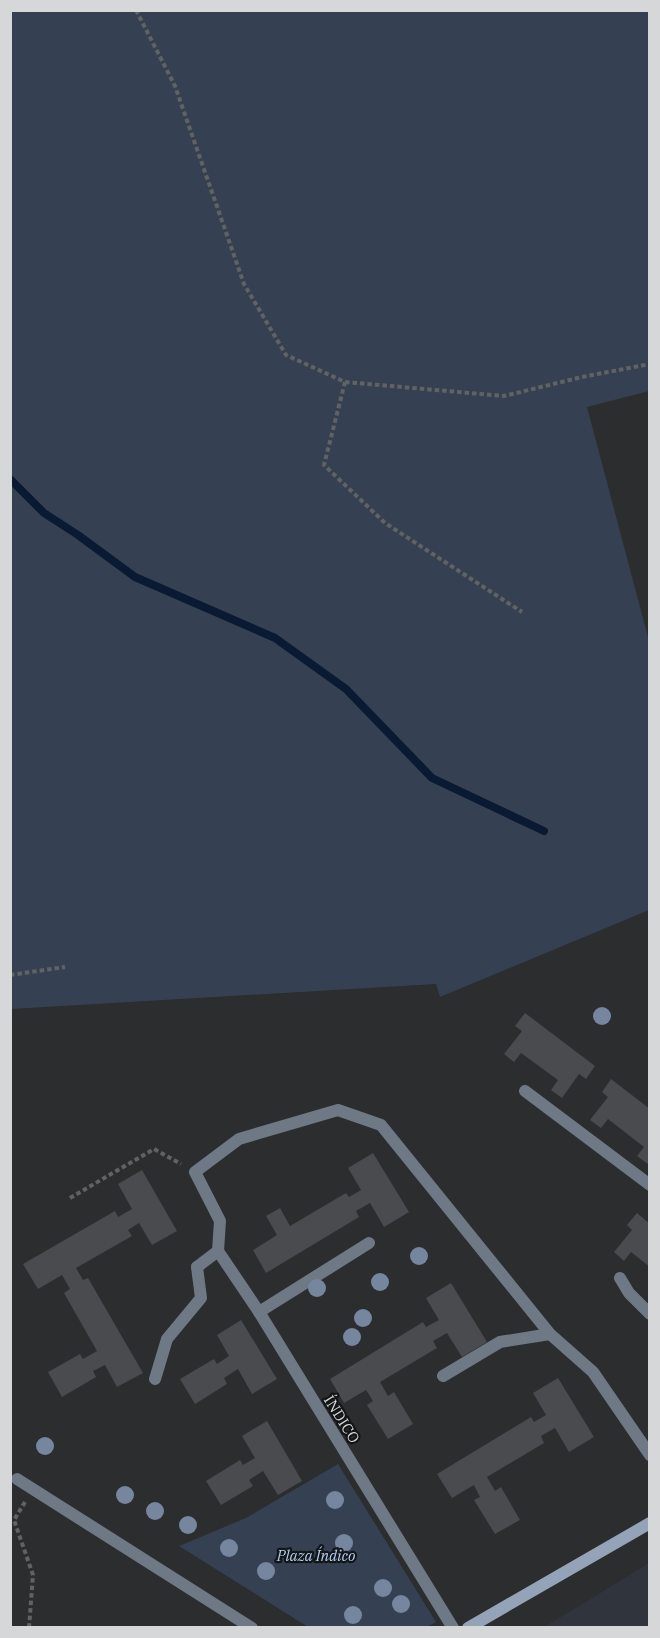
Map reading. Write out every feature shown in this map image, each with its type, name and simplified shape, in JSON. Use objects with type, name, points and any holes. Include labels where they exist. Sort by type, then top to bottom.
[{"type":"street","points":[[525,1091],[650,1185]]},
{"type":"street","points":[[155,1379],[167,1339],[201,1298],[197,1267],[218,1251],[220,1221],[195,1172],[239,1139],[338,1110],[381,1125],[550,1334],[593,1372],[650,1455]]},
{"type":"street","points":[[259,1312],[369,1243]]},
{"type":"street","name":"ÍNDICO","points":[[218,1251],[259,1312],[453,1628]]},
{"type":"street","points":[[620,1278],[629,1293],[650,1314]]},
{"type":"street","points":[[443,1376],[500,1342],[550,1334]]},
{"type":"street","points":[[17,1479],[252,1628]]},
{"type":"street","points":[[468,1628],[650,1523]]},
{"type":"path","points":[[136,10],[175,86],[244,284],[286,355],[345,382],[504,396],[582,377],[650,364]]},
{"type":"path","points":[[345,382],[324,465],[385,523],[522,612]]},
{"type":"path","points":[[10,975],[65,967]]},
{"type":"path","points":[[70,1198],[154,1149],[195,1172]]},
{"type":"path","points":[[29,1628],[33,1575],[14,1520],[33,1488]]},
{"type":"shaded area","points":[[649,1563],[649,1627],[544,1627],[584,1603]]},
{"type":"green space","points":[[11,10],[649,11],[649,391],[587,407],[649,641],[649,910],[440,997],[436,984],[11,1009]]},
{"type":"green space","name":"Plaza Índico","points":[[338,1464],[436,1622],[427,1627],[308,1627],[179,1546],[246,1518]]},
{"type":"building","points":[[525,1013],[595,1066],[586,1079],[579,1074],[562,1098],[551,1090],[558,1080],[521,1053],[514,1062],[504,1054],[522,1031],[515,1026]]},
{"type":"building","points":[[611,1079],[650,1109],[650,1162],[648,1164],[637,1156],[644,1147],[608,1119],[601,1128],[590,1120],[608,1097],[602,1092]]},
{"type":"building","points":[[373,1153],[409,1212],[384,1227],[370,1203],[356,1211],[359,1217],[266,1273],[253,1250],[277,1235],[266,1216],[280,1208],[290,1226],[346,1193],[349,1197],[361,1190],[348,1168]]},
{"type":"building","points":[[142,1170],[177,1231],[152,1245],[139,1223],[128,1230],[132,1236],[76,1268],[83,1280],[88,1278],[143,1373],[117,1387],[105,1365],[93,1371],[96,1377],[62,1397],[48,1372],[80,1354],[83,1359],[97,1351],[64,1293],[70,1289],[62,1275],[38,1289],[23,1264],[115,1211],[118,1217],[132,1209],[118,1184]]},
{"type":"building","points":[[637,1213],[650,1224],[650,1267],[631,1252],[624,1261],[614,1252],[632,1230],[627,1225]]},
{"type":"building","points":[[451,1283],[487,1342],[462,1357],[447,1333],[433,1341],[437,1348],[380,1382],[388,1396],[394,1392],[413,1424],[388,1439],[367,1405],[373,1401],[366,1390],[344,1403],[330,1379],[423,1322],[426,1327],[439,1320],[426,1298]]},
{"type":"building","points":[[241,1320],[277,1379],[252,1394],[238,1369],[224,1378],[227,1384],[195,1404],[180,1379],[214,1359],[217,1364],[229,1356],[217,1335]]},
{"type":"building","points":[[558,1378],[594,1437],[569,1452],[555,1428],[541,1436],[544,1443],[487,1477],[495,1491],[501,1487],[520,1520],[495,1534],[474,1500],[480,1497],[474,1485],[452,1498],[437,1474],[531,1417],[534,1422],[546,1415],[533,1393]]},
{"type":"building","points":[[267,1421],[302,1481],[278,1495],[263,1471],[249,1480],[253,1486],[221,1505],[206,1481],[240,1460],[243,1465],[255,1458],[242,1436]]},
{"type":"waterway","points":[[10,479],[44,513],[135,577],[275,638],[346,689],[432,778],[544,831]]}]
